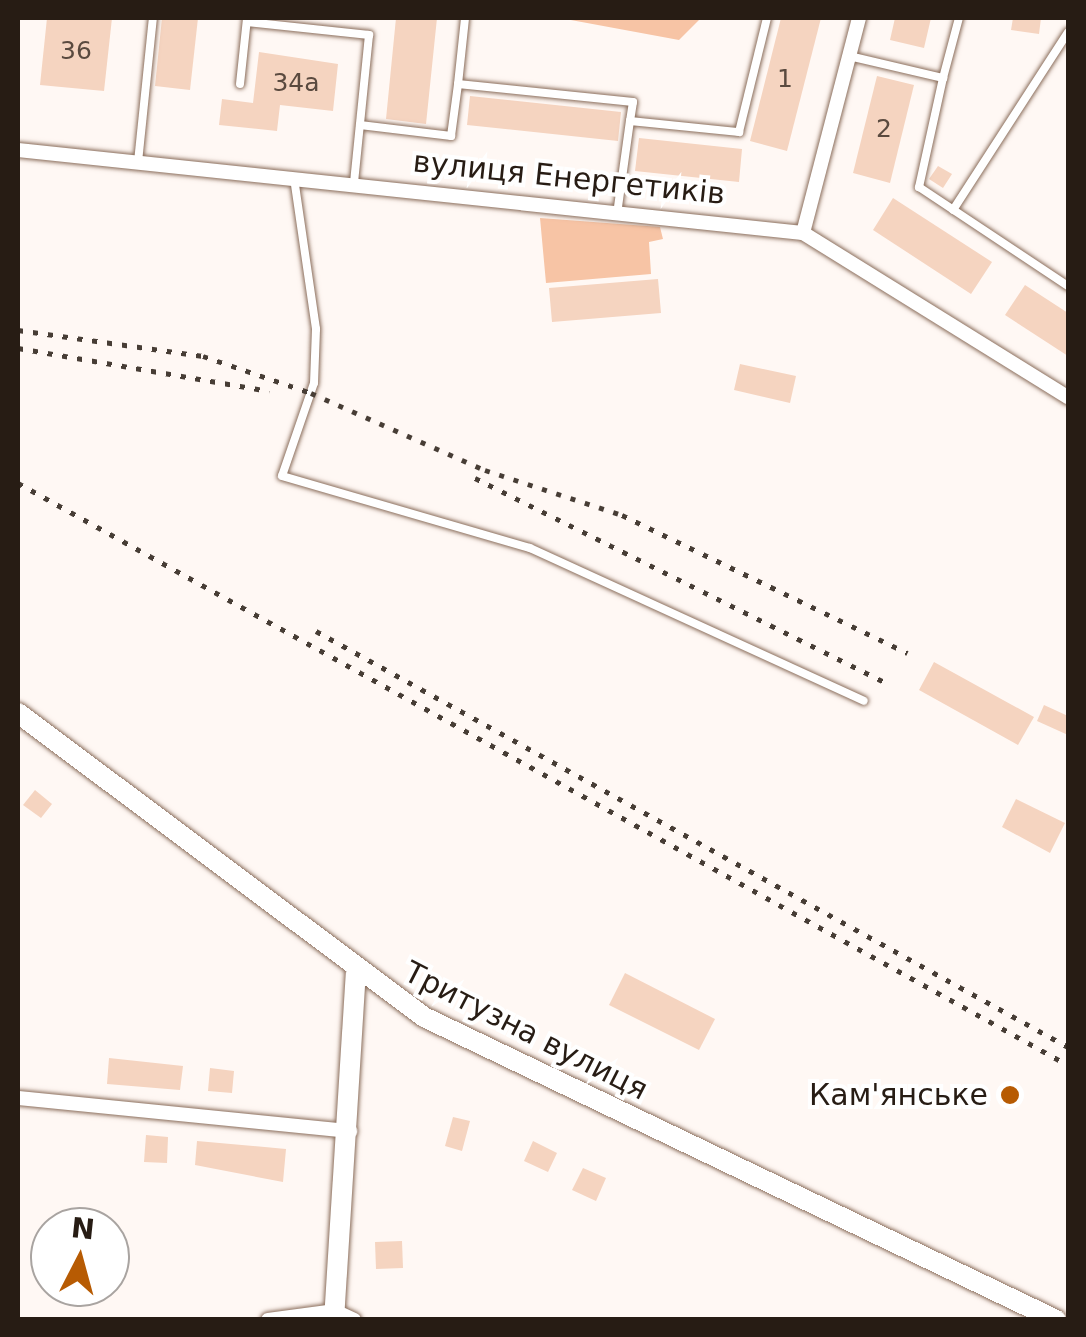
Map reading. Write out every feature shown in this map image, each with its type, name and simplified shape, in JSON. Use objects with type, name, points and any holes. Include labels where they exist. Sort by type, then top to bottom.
[{"type":"street","points":[[803,233],[859,18]]},
{"type":"street","name":"вулиця Енергетиків","points":[[18,150],[618,207],[803,233],[1068,397]]},
{"type":"street","name":"Тритузна вулиця","points":[[18,714],[356,974],[498,1056],[1056,1320]]},
{"type":"street","points":[[268,1320],[341,1316],[356,974]]},
{"type":"street","points":[[18,1098],[350,1132]]},
{"type":"lane","points":[[138,162],[153,18]]},
{"type":"lane","points":[[360,124],[451,136],[465,18]]},
{"type":"lane","points":[[630,120],[739,132],[767,18]]},
{"type":"lane","points":[[959,18],[919,187],[1068,286]]},
{"type":"lane","points":[[240,84],[247,20],[369,35],[354,183]]},
{"type":"lane","points":[[953,210],[1068,32]]},
{"type":"lane","points":[[850,56],[943,78]]},
{"type":"lane","points":[[458,84],[633,102],[618,207]]},
{"type":"lane","points":[[294,178],[316,347],[314,384],[282,476],[530,548],[864,701]]},
{"type":"shaded area","points":[[560,18],[701,18],[679,40]]},
{"type":"shaded area","points":[[540,218],[660,227],[663,239],[649,242],[651,274],[546,283]]},
{"type":"building","points":[[47,18],[112,18],[104,91],[40,85]]},
{"type":"building","points":[[162,18],[198,18],[190,90],[155,86]]},
{"type":"building","points":[[396,18],[437,18],[426,124],[386,119]]},
{"type":"building","points":[[781,18],[821,18],[787,151],[750,141]]},
{"type":"building","points":[[895,18],[931,18],[924,48],[890,40]]},
{"type":"building","points":[[1013,18],[1041,18],[1039,34],[1011,30]]},
{"type":"building","points":[[259,52],[338,64],[333,111],[280,105],[277,131],[219,125],[222,99],[253,103]]},
{"type":"building","points":[[877,76],[914,85],[890,183],[853,173]]},
{"type":"building","points":[[470,96],[621,112],[618,141],[467,125]]},
{"type":"building","points":[[639,138],[742,149],[739,182],[635,171]]},
{"type":"building","points":[[938,166],[952,174],[943,188],[929,179]]},
{"type":"building","points":[[893,198],[992,262],[971,294],[873,230]]},
{"type":"building","points":[[658,279],[661,313],[552,322],[549,288]]},
{"type":"building","points":[[1025,285],[1068,313],[1068,356],[1005,315]]},
{"type":"building","points":[[740,364],[796,376],[790,403],[734,390]]},
{"type":"building","points":[[934,662],[1034,717],[1018,745],[919,690]]},
{"type":"building","points":[[1044,705],[1068,716],[1068,735],[1037,721]]},
{"type":"building","points":[[35,790],[52,804],[41,818],[23,805]]},
{"type":"building","points":[[1016,799],[1065,823],[1050,853],[1002,827]]},
{"type":"building","points":[[625,973],[715,1019],[699,1050],[609,1005]]},
{"type":"building","points":[[109,1058],[183,1066],[180,1090],[107,1084]]},
{"type":"building","points":[[210,1068],[234,1071],[232,1093],[208,1091]]},
{"type":"building","points":[[453,1117],[470,1121],[462,1151],[445,1146]]},
{"type":"building","points":[[146,1135],[168,1137],[167,1163],[144,1162]]},
{"type":"building","points":[[197,1141],[286,1149],[283,1182],[195,1165]]},
{"type":"building","points":[[533,1141],[557,1153],[548,1172],[524,1161]]},
{"type":"building","points":[[583,1168],[606,1178],[596,1201],[572,1190]]},
{"type":"building","points":[[402,1241],[403,1268],[376,1269],[375,1242]]},
{"type":"railway","points":[[18,330],[203,356],[311,393],[485,470],[622,515],[907,653]]},
{"type":"railway","points":[[18,348],[269,391]]},
{"type":"railway","points":[[475,478],[885,682]]},
{"type":"railway","points":[[18,483],[1068,1065]]},
{"type":"railway","points":[[316,631],[1068,1047]]},
{"type":"place","name":"Кам'янське","points":[[1010,1095]]}]
